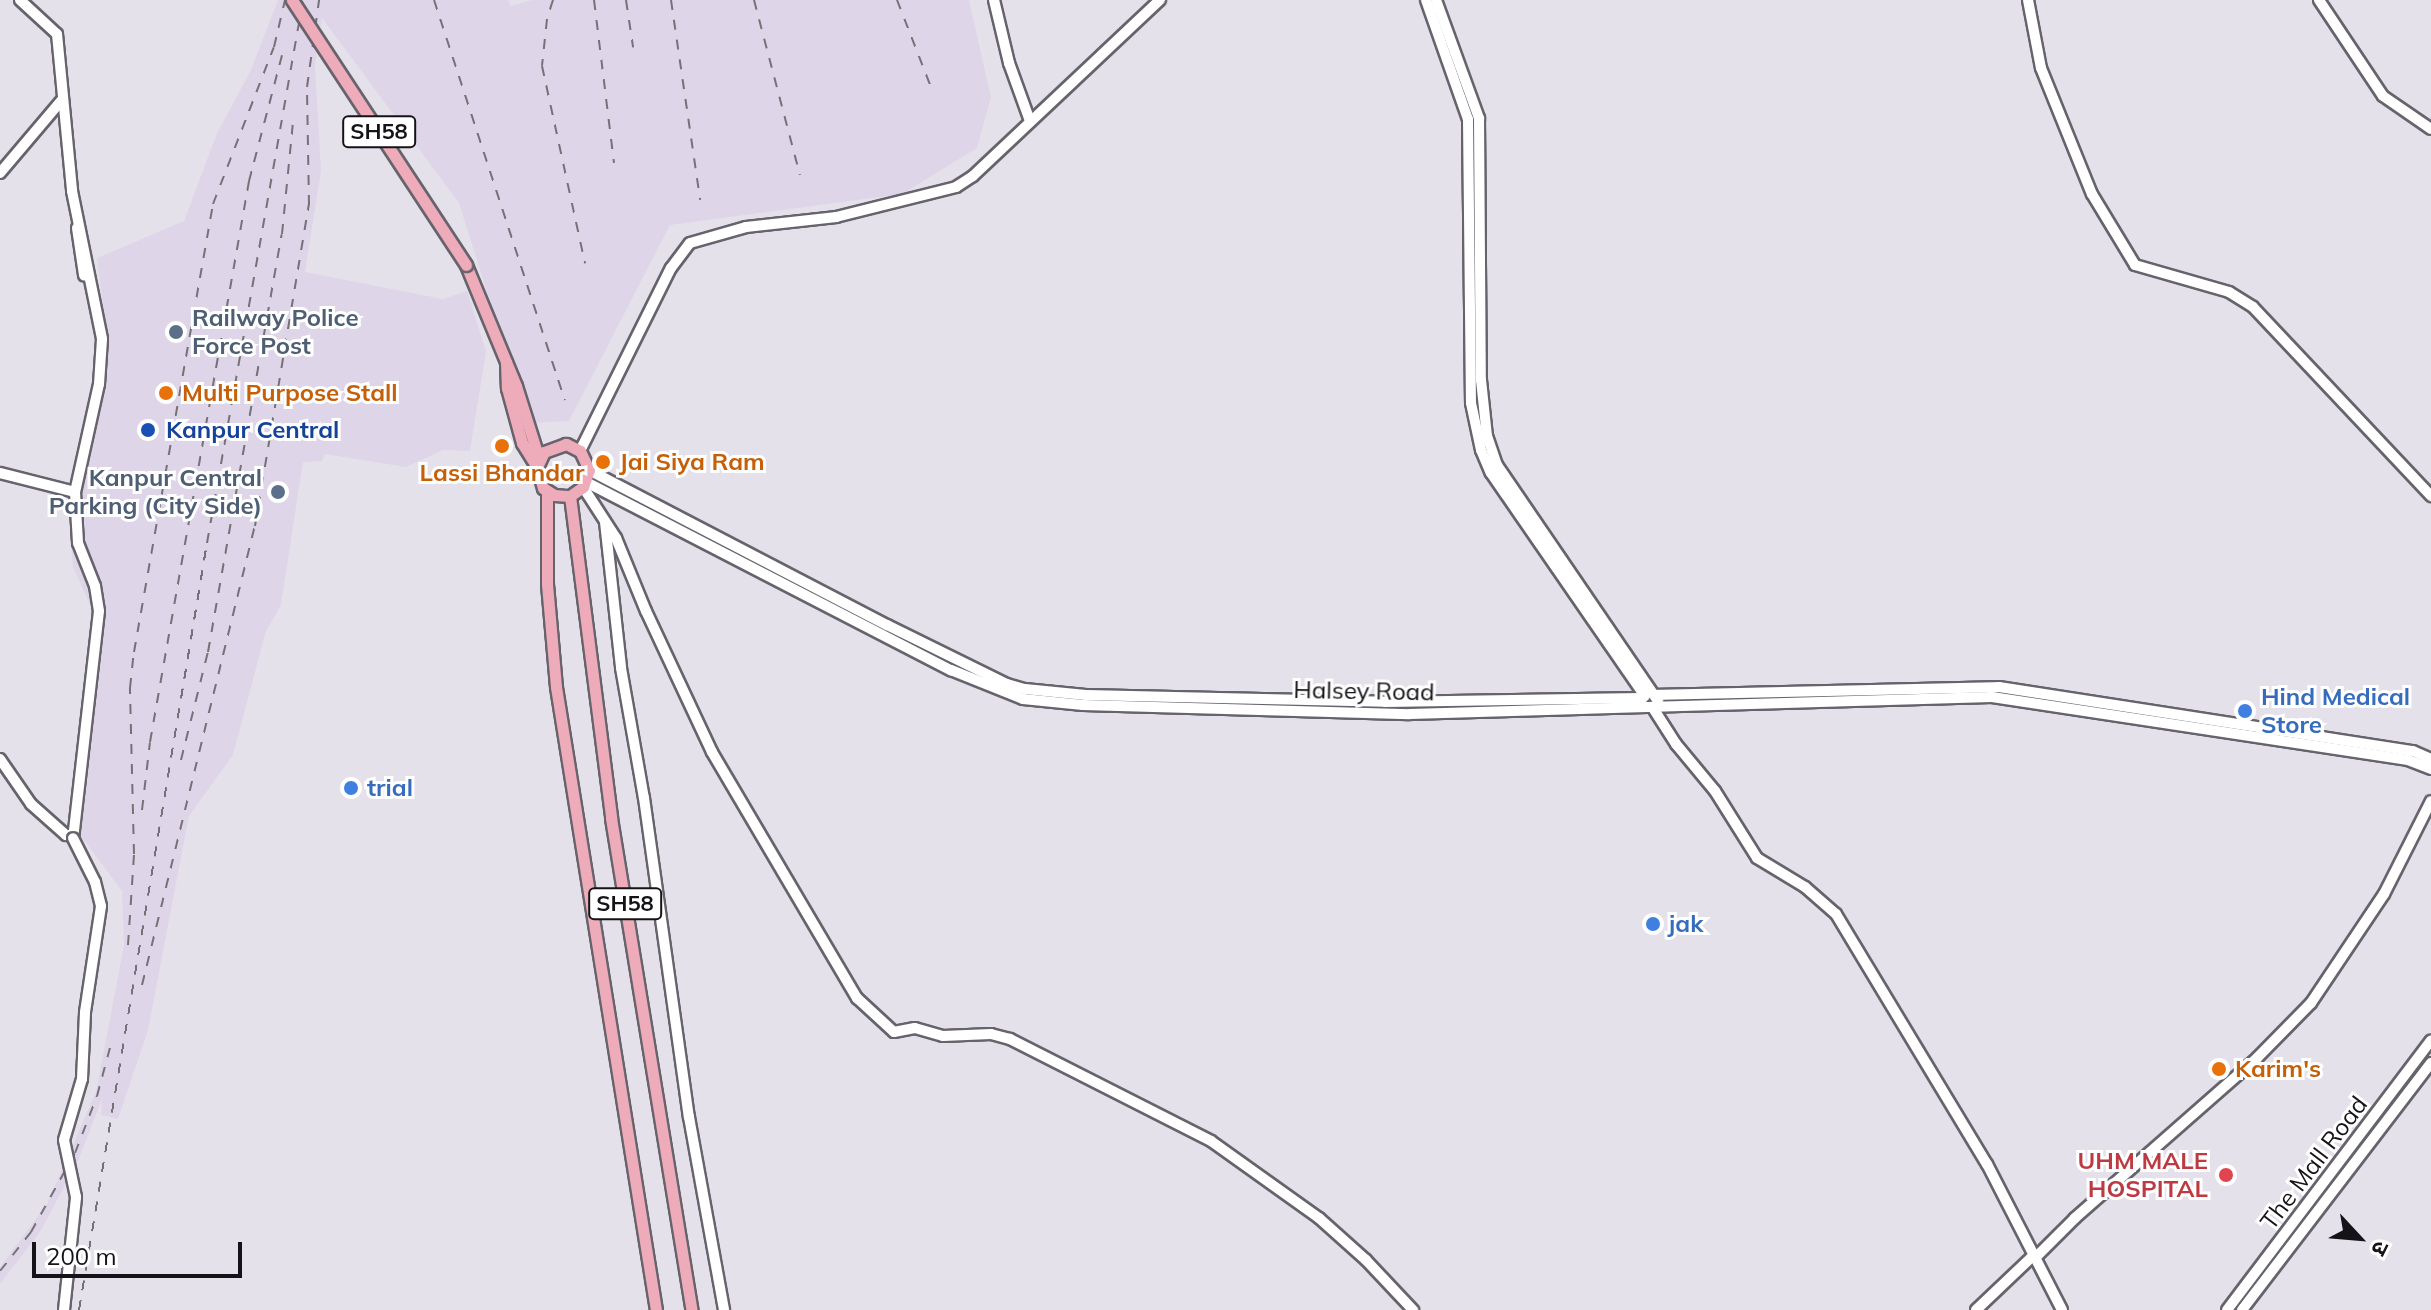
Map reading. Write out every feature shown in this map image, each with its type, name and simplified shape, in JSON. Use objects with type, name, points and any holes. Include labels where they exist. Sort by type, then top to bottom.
[{"type":"main road","name":"SH58","points":[[292,0],[466,265],[506,362],[538,463],[540,484],[547,491],[547,584],[554,671],[656,1310]]},
{"type":"main road","name":"SH58","points":[[506,362],[507,388],[522,443],[538,463]]},
{"type":"main road","points":[[527,427],[550,447]]},
{"type":"main road","points":[[538,463],[550,447],[566,444],[580,451],[586,480],[570,496],[547,491]]},
{"type":"main road","name":"SH58","points":[[570,496],[611,818],[692,1310]]},
{"type":"street","points":[[20,0],[57,34],[78,222],[86,247],[103,349],[75,492],[78,543],[95,586],[99,611],[73,837],[95,882],[101,906],[85,1012],[82,1079],[64,1140],[76,1197],[64,1310]]},
{"type":"street","points":[[994,0],[1009,63],[1030,121]]},
{"type":"street","points":[[580,451],[671,268],[690,243],[746,227],[836,217],[956,187],[973,176],[1160,0]]},
{"type":"street","points":[[1426,0],[1462,81]]},
{"type":"street","points":[[1436,0],[1480,130],[1476,272],[1481,380],[1487,436],[1497,465],[1676,744],[1715,791],[1757,858],[1805,887],[1836,914],[1987,1164],[2062,1310]]},
{"type":"street","points":[[2028,0],[2041,68],[2092,194],[2135,265],[2229,292],[2253,307],[2431,496]]},
{"type":"street","points":[[2319,0],[2383,96],[2431,129]]},
{"type":"street","points":[[0,173],[62,100]]},
{"type":"street","points":[[0,473],[75,492]]},
{"type":"street","points":[[586,480],[712,752],[854,995],[890,1030],[915,1028],[943,1036],[991,1034],[1010,1039],[1211,1141],[1319,1218],[1366,1260],[1413,1310]]},
{"type":"street","points":[[586,480],[954,665],[1024,694],[1091,702],[1554,703],[1999,687],[2413,751],[2431,759]]},
{"type":"street","points":[[604,516],[621,668],[644,798],[689,1117],[724,1310]]},
{"type":"street","points":[[1650,700],[1992,697],[2392,758],[2431,769]]},
{"type":"street","name":"Halsey Road","points":[[1164,701],[1425,714],[1554,703]]},
{"type":"street","points":[[1425,701],[1425,714]]},
{"type":"street","points":[[0,759],[31,804],[66,835],[73,837]]},
{"type":"street","points":[[1976,1310],[2257,1058],[2311,1003],[2384,894],[2431,801]]},
{"type":"street","name":"The Mall Road","points":[[2227,1310],[2431,1040]]},
{"type":"street","name":"The Mall Road","points":[[2242,1310],[2431,1063]]},
{"type":"shaded area","points":[[278,0],[508,0],[511,6],[532,0],[969,0],[991,97],[977,148],[902,194],[670,225],[569,421],[528,423],[459,203],[322,18],[315,66],[321,171],[305,272],[443,299],[467,291],[486,351],[470,451],[443,450],[406,467],[325,454],[322,461],[303,462],[281,605],[266,631],[233,755],[189,816],[148,1030],[118,1119],[101,1115],[102,1099],[78,1161],[40,1232],[0,1284],[0,1267],[47,1204],[96,1092],[124,945],[122,891],[78,832],[101,630],[73,567],[69,518],[106,329],[97,258],[184,221],[217,133],[250,72]]},
{"type":"railway","points":[[128,945],[134,854],[130,688],[134,652],[213,204],[274,47],[285,0]]},
{"type":"railway","points":[[79,1310],[207,543],[303,0]]},
{"type":"railway","points":[[142,985],[255,526],[309,205],[307,87],[319,0]]},
{"type":"railway","points":[[434,0],[565,400]]},
{"type":"railway","points":[[553,0],[547,19],[542,66],[585,263]]},
{"type":"railway","points":[[594,0],[614,163]]},
{"type":"railway","points":[[626,0],[633,47]]},
{"type":"railway","points":[[671,0],[700,200]]},
{"type":"railway","points":[[754,0],[800,175]]},
{"type":"railway","points":[[897,0],[932,90]]},
{"type":"railway","points":[[142,810],[150,742],[249,181],[282,55]]},
{"type":"railway","points":[[181,760],[208,652],[282,234],[293,122]]},
{"type":"railway","points":[[0,1271],[31,1232],[75,1153],[97,1096],[111,1044]]},
{"type":"place","name":"Railway Police Force Post","points":[[176,332]]},
{"type":"place","name":"Multi Purpose Stall","points":[[166,393]]},
{"type":"place","name":"Kanpur Central","points":[[148,430]]},
{"type":"place","name":"Lassi Bhandar","points":[[502,446]]},
{"type":"place","name":"Jai Siya Ram","points":[[603,462]]},
{"type":"place","name":"Kanpur Central Parking (City Side)","points":[[278,492]]},
{"type":"place","name":"Hind Medical Store","points":[[2245,711]]},
{"type":"place","name":"trial","points":[[351,788]]},
{"type":"place","name":"jak","points":[[1653,924]]},
{"type":"place","name":"Karim's","points":[[2219,1069]]},
{"type":"place","name":"UHM MALE HOSPITAL","points":[[2226,1175]]}]
